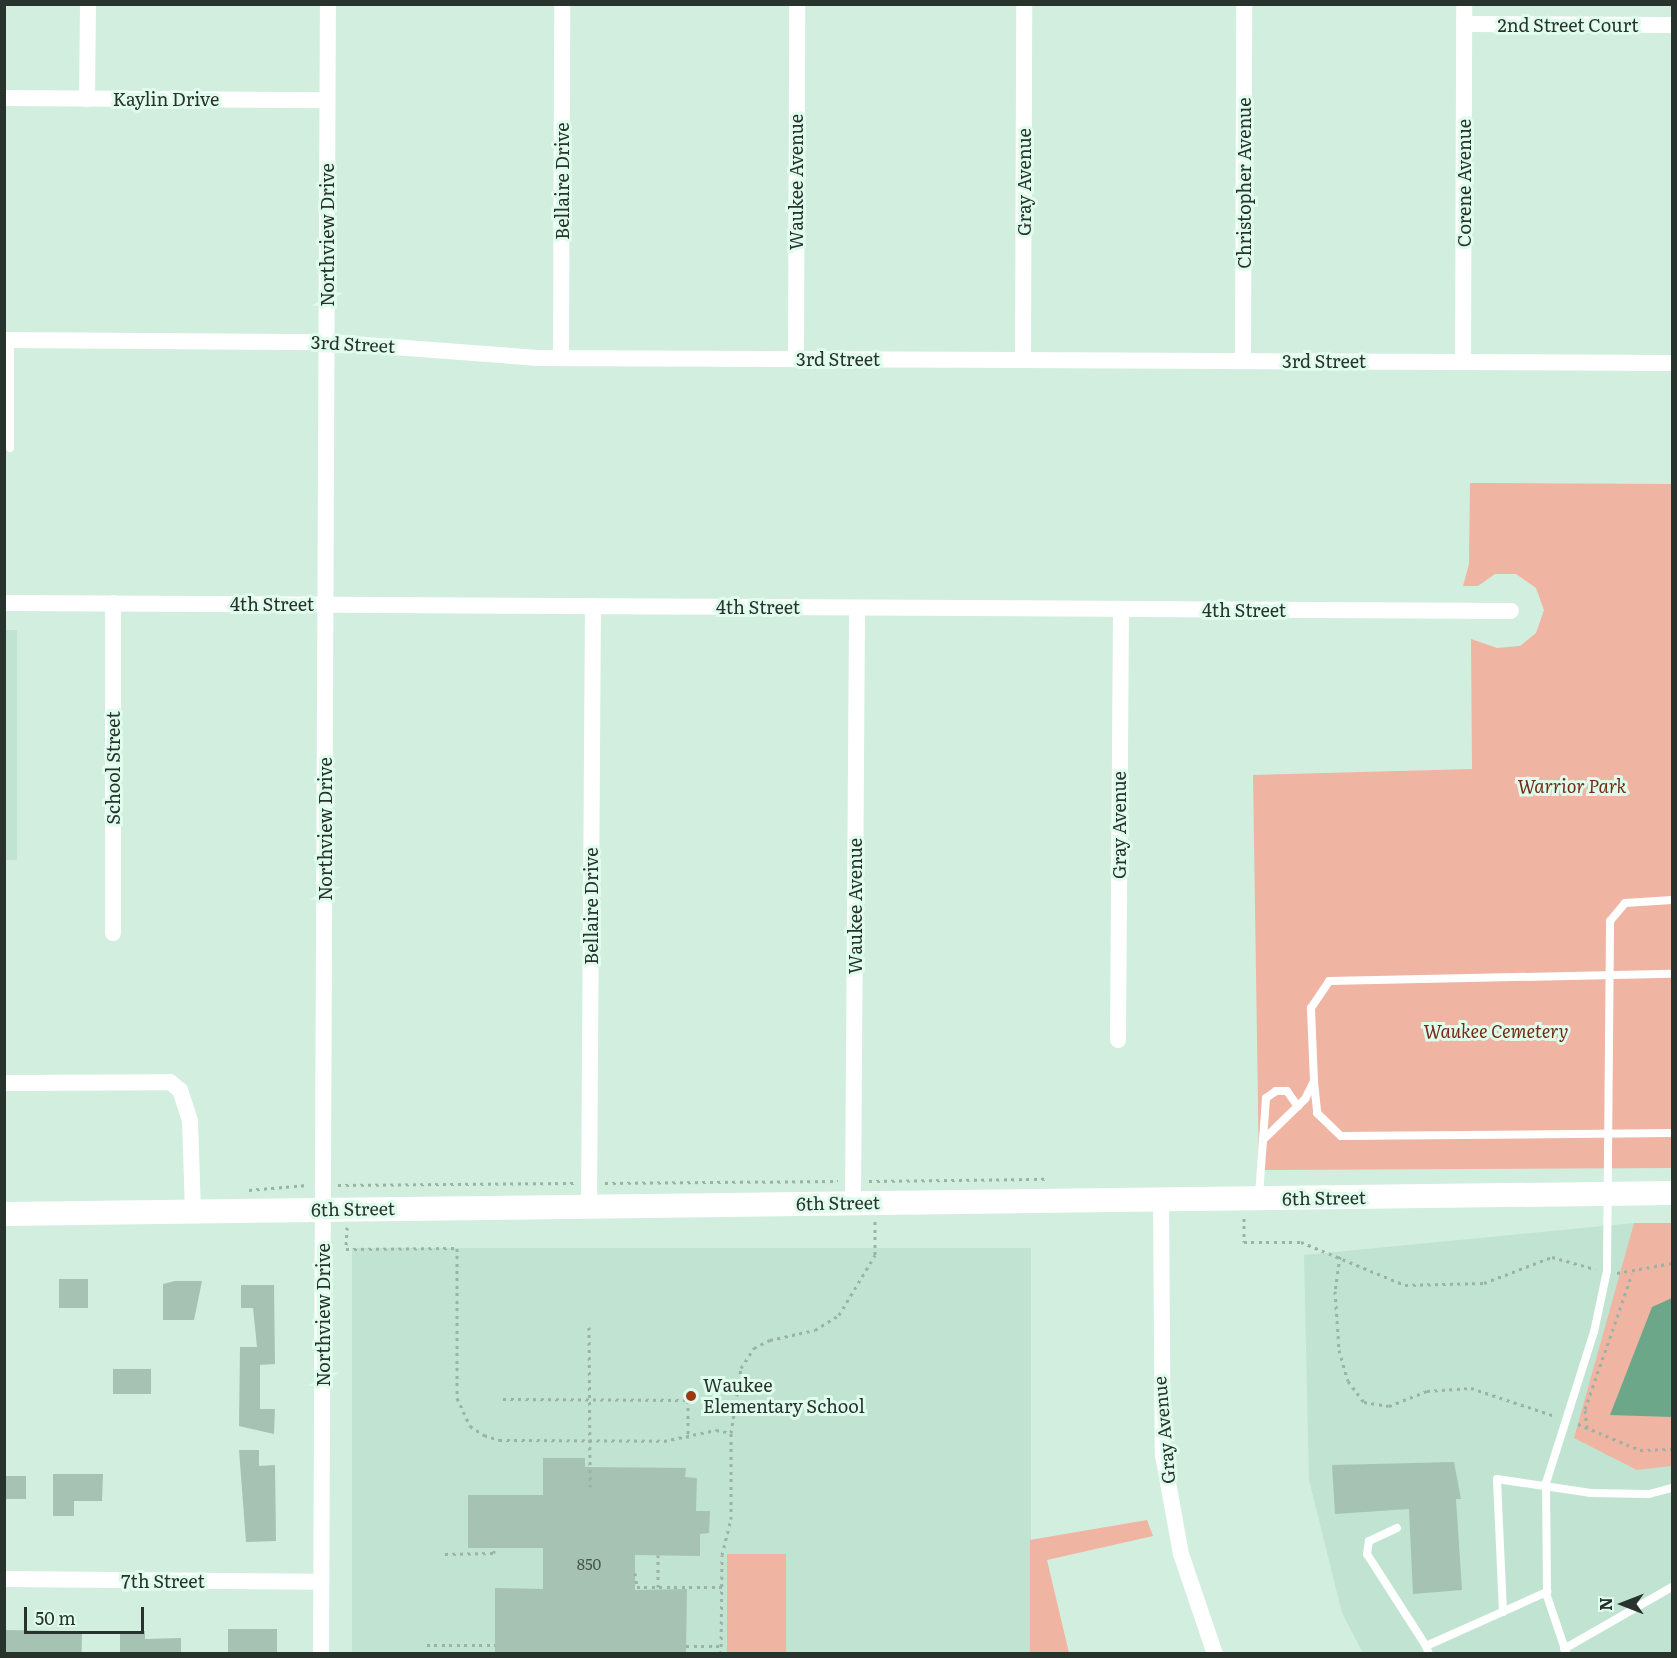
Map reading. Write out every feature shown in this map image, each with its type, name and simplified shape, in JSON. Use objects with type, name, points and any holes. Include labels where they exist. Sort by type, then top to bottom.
[{"type":"main road","name":"6th Street","points":[[4,1214],[1161,1200],[1251,1207],[1672,1193]]},
{"type":"street","points":[[87,4],[87,99]]},
{"type":"street","name":"Northview Drive","points":[[321,1653],[327,4]]},
{"type":"street","name":"Bellaire Drive","points":[[561,358],[562,4]]},
{"type":"street","name":"Waukee Avenue","points":[[796,359],[797,4]]},
{"type":"street","name":"Gray Avenue","points":[[1023,360],[1024,4]]},
{"type":"street","name":"Christopher Avenue","points":[[1243,361],[1244,4]]},
{"type":"street","name":"Corene Avenue","points":[[1463,362],[1464,4]]},
{"type":"street","name":"2nd Street Court","points":[[1464,24],[1672,26]]},
{"type":"street","name":"Kaylin Drive","points":[[4,98],[327,100]]},
{"type":"street","name":"3rd Street","points":[[7,340],[326,342],[561,358],[1672,363]]},
{"type":"street","name":"4th Street","points":[[4,603],[1512,611]]},
{"type":"street","name":"School Street","points":[[113,603],[113,933]]},
{"type":"street","name":"Bellaire Drive","points":[[589,1206],[593,606]]},
{"type":"street","name":"Waukee Avenue","points":[[853,1203],[857,608]]},
{"type":"street","name":"Gray Avenue","points":[[1118,1040],[1121,609]]},
{"type":"street","points":[[4,1083],[170,1082],[180,1090],[190,1121],[193,1211]]},
{"type":"street","name":"Gray Avenue","points":[[1161,1200],[1163,1455],[1181,1554],[1215,1653]]},
{"type":"street","name":"7th Street","points":[[4,1579],[321,1582]]},
{"type":"lane","points":[[7,340],[10,448]]},
{"type":"lane","points":[[1672,900],[1635,901],[1614,910],[1610,975],[1611,1194],[1607,1271],[1594,1332],[1563,1419],[1546,1483],[1546,1593],[1566,1651],[1672,1587]]},
{"type":"lane","points":[[1672,974],[1329,981],[1311,1008],[1317,1113],[1341,1136],[1610,1136],[1672,1133]]},
{"type":"lane","points":[[1263,1140],[1298,1107],[1314,1081]]},
{"type":"lane","points":[[1251,1207],[1263,1140],[1266,1098],[1276,1090],[1287,1091],[1298,1107]]},
{"type":"lane","points":[[1503,1612],[1497,1479],[1546,1483],[1591,1493],[1649,1494],[1672,1488]]},
{"type":"lane","points":[[1397,1528],[1369,1541],[1367,1554],[1427,1650],[1546,1593]]},
{"type":"path","points":[[244,1191],[311,1185]]},
{"type":"path","points":[[1251,1207],[1245,1242],[1301,1242],[1340,1256],[1377,1276],[1440,1288],[1499,1280],[1552,1257],[1607,1271],[1633,1273],[1672,1263]]},
{"type":"path","points":[[721,1653],[722,1587],[731,1519],[731,1433],[741,1368],[754,1348],[770,1340],[815,1330],[839,1315],[875,1255],[875,1224]]},
{"type":"path","points":[[347,1232],[346,1249],[457,1248],[457,1398],[470,1425],[499,1440],[590,1441],[688,1438],[716,1430],[731,1433]]},
{"type":"path","points":[[1340,1256],[1335,1290],[1339,1350],[1348,1381],[1365,1402],[1389,1406],[1426,1391],[1471,1388],[1563,1419],[1640,1450],[1672,1449]]},
{"type":"path","points":[[1587,1428],[1585,1409],[1633,1273]]},
{"type":"path","points":[[590,1327],[590,1487]]},
{"type":"path","points":[[503,1400],[688,1400],[688,1438]]},
{"type":"path","points":[[445,1554],[494,1554],[494,1548]]},
{"type":"path","points":[[658,1555],[658,1587]]},
{"type":"path","points":[[635,1573],[637,1587],[722,1587]]},
{"type":"path","points":[[427,1645],[495,1645]]},
{"type":"path","points":[[686,1646],[722,1646]]},
{"type":"shaded area","points":[[5,630],[17,630],[17,860],[5,860]]},
{"type":"shaded area","points":[[1634,1223],[1626,1256],[1637,1470],[1672,1466],[1672,1653],[1363,1653],[1342,1613],[1309,1480],[1304,1255]]},
{"type":"shaded area","name":"Waukee Elementary School","points":[[352,1248],[1031,1248],[1031,1653],[352,1653]]},
{"type":"shaded area","points":[[1672,1298],[1672,1417],[1610,1415],[1652,1307]]},
{"type":"green space","points":[[1470,483],[1672,484],[1672,1168],[1259,1170],[1253,775],[1472,769],[1471,639],[1497,648],[1520,646],[1536,633],[1544,610],[1536,588],[1516,574],[1495,574],[1478,586],[1463,586],[1469,564]]},
{"type":"green space","points":[[1634,1223],[1672,1223],[1672,1466],[1637,1470],[1574,1438]]},
{"type":"green space","points":[[1147,1520],[1153,1536],[1047,1560],[1069,1653],[1030,1653],[1030,1540]]},
{"type":"green space","points":[[727,1554],[786,1554],[786,1653],[727,1653]]},
{"type":"building","points":[[59,1279],[88,1279],[88,1308],[59,1308]]},
{"type":"building","points":[[175,1281],[202,1281],[194,1320],[163,1320],[163,1284]]},
{"type":"building","points":[[241,1285],[274,1285],[275,1364],[260,1365],[260,1409],[275,1409],[274,1434],[239,1426],[240,1347],[257,1347],[253,1308],[241,1308]]},
{"type":"building","points":[[113,1369],[151,1369],[151,1394],[113,1394]]},
{"type":"building","points":[[239,1450],[259,1450],[259,1466],[275,1465],[276,1541],[246,1542]]},
{"type":"building","points":[[543,1458],[585,1458],[585,1467],[686,1468],[685,1477],[697,1478],[696,1511],[710,1511],[709,1533],[700,1534],[700,1556],[635,1555],[635,1590],[687,1589],[686,1653],[495,1653],[495,1588],[543,1589],[543,1548],[468,1548],[468,1495],[543,1495]]},
{"type":"building","points":[[1454,1462],[1461,1499],[1456,1499],[1462,1590],[1413,1594],[1409,1509],[1335,1514],[1332,1465]]},
{"type":"building","points":[[53,1474],[103,1474],[102,1501],[74,1501],[74,1516],[53,1516]]},
{"type":"building","points":[[4,1476],[26,1476],[26,1499],[4,1499]]},
{"type":"building","points":[[228,1629],[277,1629],[277,1653],[228,1653]]},
{"type":"building","points":[[4,1630],[82,1631],[82,1654],[4,1653]]},
{"type":"building","points":[[145,1631],[145,1639],[181,1638],[181,1653],[120,1653],[120,1632]]},
{"type":"place","name":"Waukee Elementary School","points":[[691,1396]]},
{"type":"park label","name":"Warrior Park","points":[[1572,786]]},
{"type":"park label","name":"Waukee Cemetery","points":[[1496,1031]]}]
